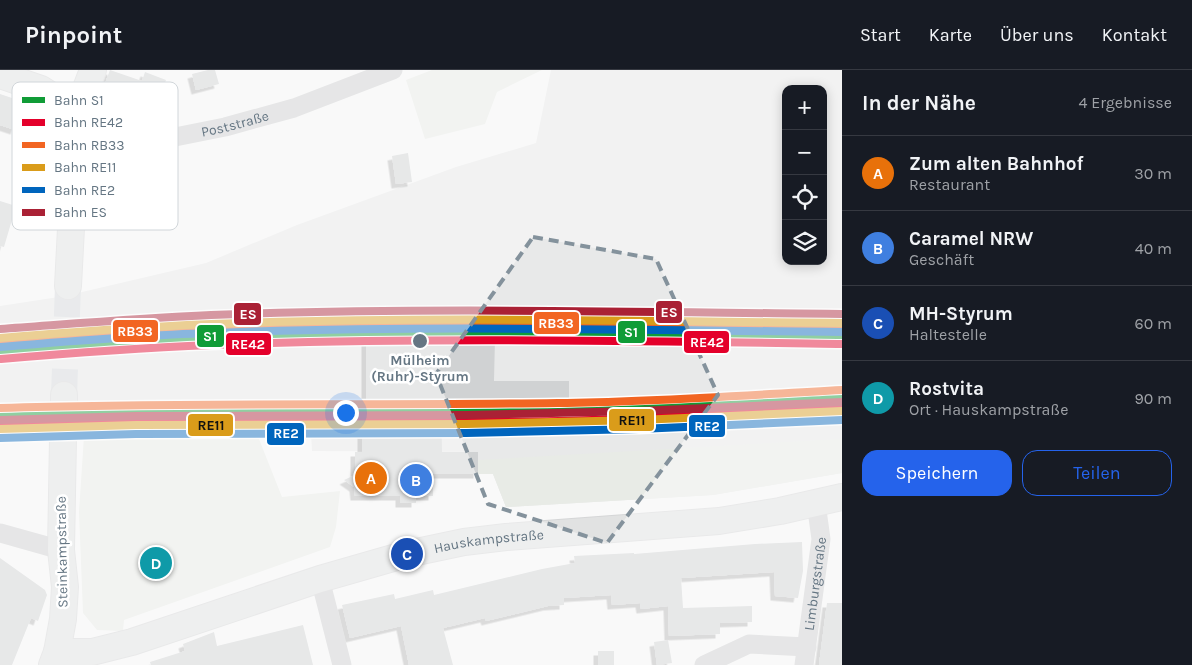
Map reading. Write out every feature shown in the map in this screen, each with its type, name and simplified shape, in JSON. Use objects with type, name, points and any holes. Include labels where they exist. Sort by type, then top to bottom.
[{"type":"street","points":[[88,82],[93,70]]},
{"type":"street","name":"Poststraße","points":[[178,137],[225,127],[294,108],[393,70]]},
{"type":"street","points":[[0,75],[20,82]]},
{"type":"street","points":[[68,286],[71,230]]},
{"type":"street","name":"Steinkampstraße","points":[[54,658],[63,619],[65,587],[61,550],[63,438]]},
{"type":"street","name":"Hauskampstraße","points":[[54,658],[92,652],[132,642],[320,579],[407,554],[464,542],[506,537],[720,521],[780,511],[842,497]]},
{"type":"street","name":"Limburgstraße","points":[[806,656],[821,539],[816,503]]},
{"type":"street","points":[[0,533],[61,550]]},
{"type":"street","points":[[320,579],[342,665]]},
{"type":"street","points":[[704,665],[749,644],[806,656]]},
{"type":"highlighted area","points":[[533,237],[656,259],[718,395],[607,543],[488,504],[436,374]]},
{"type":"shaded area","points":[[432,70],[542,70],[497,92],[485,124],[425,139],[406,80]]},
{"type":"shaded area","points":[[551,70],[842,70],[842,473],[713,495],[506,507],[493,474],[478,474],[478,452],[312,451],[311,433],[45,437],[0,441],[0,306],[65,296],[206,263],[297,225],[456,167],[536,143]]},
{"type":"shaded area","points":[[257,434],[282,497],[340,491],[336,527],[330,547],[124,620],[123,631],[97,630],[83,613],[79,512],[84,436]]},
{"type":"shaded area","points":[[842,439],[842,473],[713,495],[506,507],[493,474],[478,474],[478,460]]},
{"type":"building","points":[[110,70],[142,81],[145,72],[166,80],[165,82],[106,82]]},
{"type":"building","points":[[215,70],[219,84],[196,90],[192,74]]},
{"type":"building","points":[[0,94],[12,98],[12,129],[0,125]]},
{"type":"building","points":[[408,153],[412,182],[396,184],[392,156]]},
{"type":"building","points":[[0,201],[12,205],[12,220],[4,247],[0,246]]},
{"type":"building","points":[[366,338],[495,338],[494,381],[569,381],[569,406],[441,406],[442,452],[478,452],[478,474],[433,474],[433,496],[416,496],[416,503],[400,503],[400,496],[355,496],[354,487],[344,480],[355,475],[355,452],[362,452],[362,428],[366,428]]},
{"type":"building","points":[[802,542],[803,571],[798,598],[775,596],[774,572],[681,578],[683,608],[752,606],[752,622],[720,623],[720,634],[669,636],[668,606],[641,609],[640,603],[612,605],[611,595],[564,598],[564,605],[548,606],[486,621],[485,618],[443,628],[453,665],[409,665],[401,626],[350,638],[342,605],[394,594],[395,599],[433,590],[434,595],[575,563],[574,556],[634,554]]},
{"type":"building","points":[[0,558],[45,590],[47,595],[38,621],[31,618],[12,665],[0,665]]},
{"type":"building","points":[[827,603],[842,603],[842,665],[819,665]]},
{"type":"building","points":[[303,625],[313,665],[151,665],[150,662],[185,651],[183,644],[214,632],[217,646]]},
{"type":"building","points":[[668,640],[672,663],[657,665],[654,642]]},
{"type":"building","points":[[598,651],[614,651],[614,665],[598,665]]},
{"type":"tunnel","points":[[64,395],[68,286]]},
{"type":"rail line","name":"ES","points":[[0,329],[211,315],[369,311],[842,314]]},
{"type":"rail line","name":"RE11","points":[[0,338],[211,324],[369,320],[842,323]]},
{"type":"rail line","name":"RB33","points":[[0,341],[185,328],[290,325],[526,323],[842,326]]},
{"type":"rail line","name":"RE2","points":[[1,347],[159,335],[370,329],[842,332]]},
{"type":"rail line","name":"S1","points":[[0,350],[185,337],[369,332],[526,331],[842,335]]},
{"type":"rail line","name":"RE42","points":[[1,359],[185,346],[370,341],[527,340],[842,344]]},
{"type":"rail line","name":"RB33","points":[[0,408],[140,405],[594,402],[842,390]]},
{"type":"rail line","name":"S1","points":[[0,417],[140,414],[559,412],[842,399]]},
{"type":"rail line","name":"ES","points":[[0,420],[136,416],[466,415],[639,411],[842,402]]},
{"type":"rail line","name":"RE42","points":[[0,426],[140,423],[559,421],[842,408]]},
{"type":"rail line","name":"RE11","points":[[0,429],[136,425],[466,424],[639,420],[842,411]]},
{"type":"rail line","name":"RE2","points":[[0,438],[136,434],[466,433],[639,429],[842,420]]},
{"type":"place","name":"Mülheim (Ruhr)-Styrum","points":[[420,341]]},
{"type":"place","name":"Zum alten Bahnhof","points":[[371,478]]},
{"type":"place","name":"Caramel NRW","points":[[416,480]]},
{"type":"place","name":"MH-Styrum","points":[[407,554]]},
{"type":"place","name":"Rostvita","points":[[156,563]]}]
